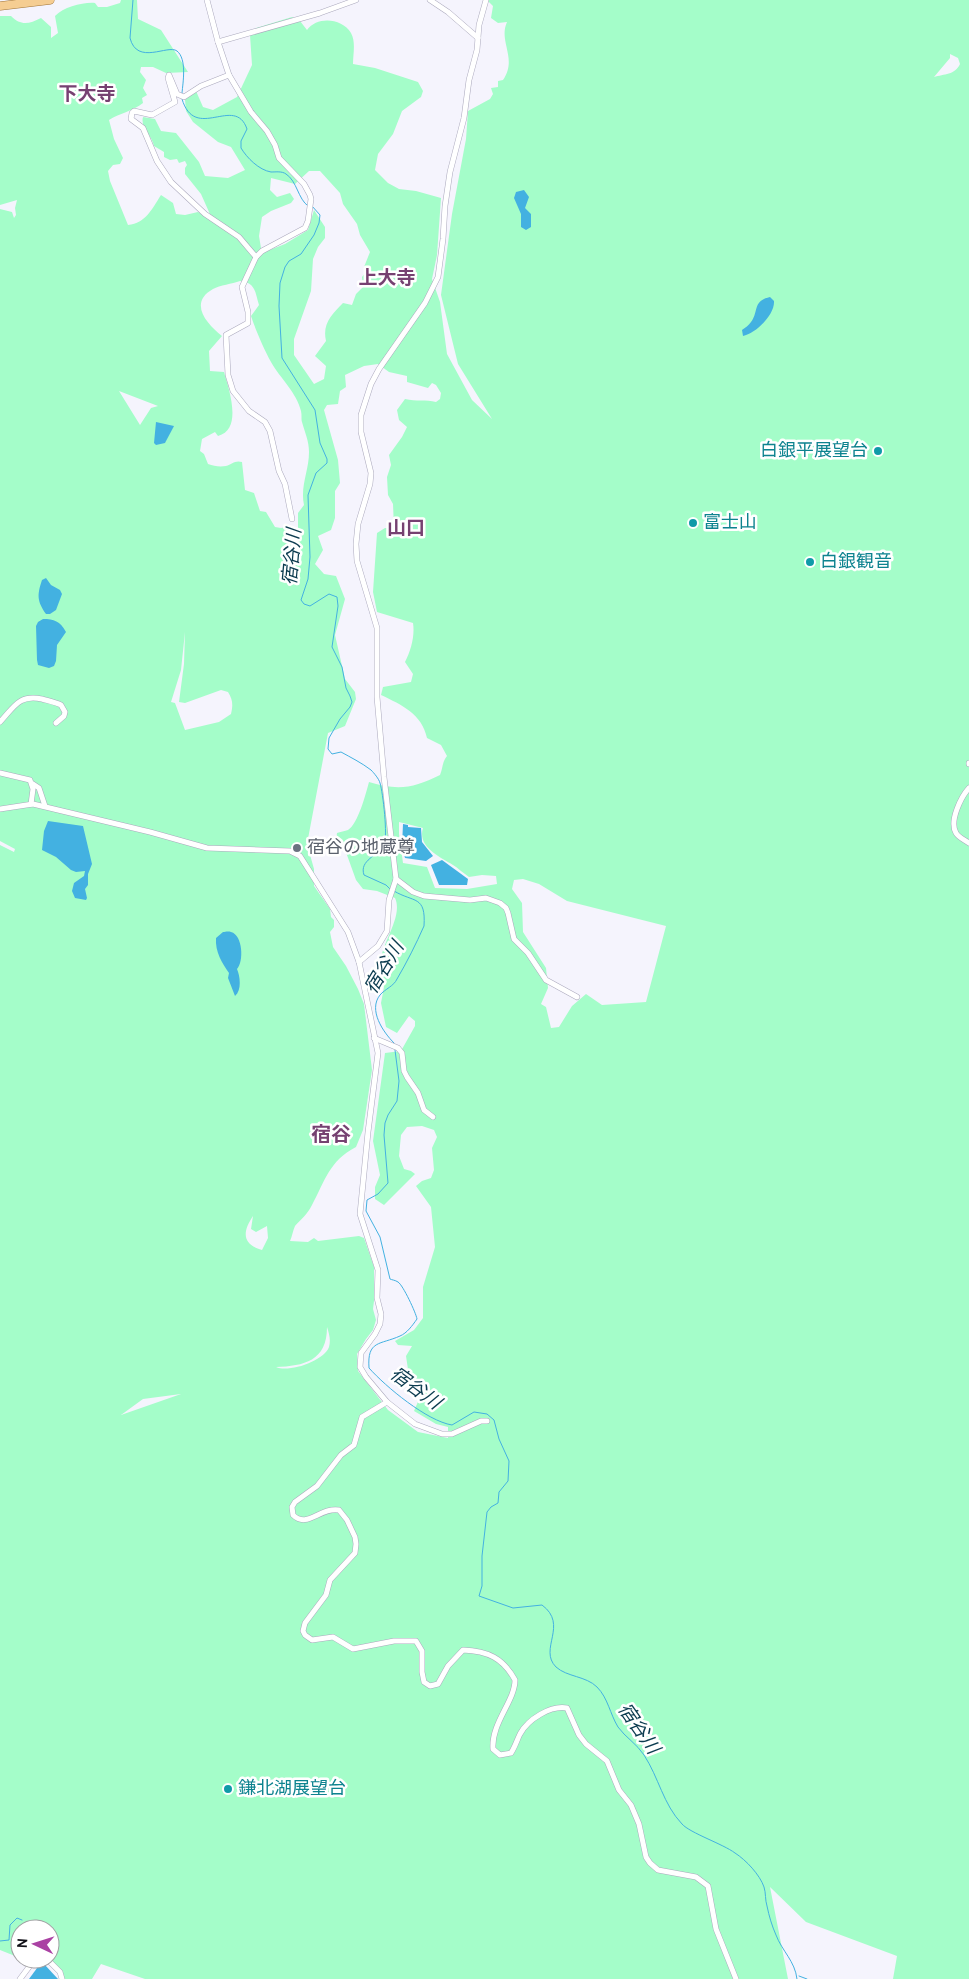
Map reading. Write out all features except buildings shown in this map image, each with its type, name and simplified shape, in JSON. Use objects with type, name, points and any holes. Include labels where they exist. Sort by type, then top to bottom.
[{"type":"main road","points":[[0,6],[50,0]]},
{"type":"street","points":[[207,0],[218,42],[230,76],[251,112],[271,138],[278,158],[304,184],[311,199],[308,221],[305,228],[262,251],[256,257],[242,287],[248,312],[248,323],[226,335],[228,375],[233,391],[249,411],[265,422],[270,431],[279,470],[285,484],[292,519]]},
{"type":"street","points":[[218,42],[320,13],[356,0]]},
{"type":"street","points":[[430,0],[448,12],[478,38]]},
{"type":"street","points":[[359,962],[378,946],[388,931],[389,900],[396,878],[377,697],[377,628],[357,561],[358,524],[370,484],[371,473],[361,432],[361,415],[371,384],[379,369],[425,303],[438,277],[450,172],[464,118],[469,80],[477,50],[479,26],[486,0]]},
{"type":"street","points":[[230,76],[201,86],[184,97],[177,94],[169,76],[175,102],[152,115],[134,111],[131,119],[143,128],[157,161],[172,182],[205,214],[239,237],[256,257]]},
{"type":"street","points":[[0,722],[20,700],[26,698],[49,701],[61,705],[65,712],[64,716],[56,723]]},
{"type":"street","points":[[0,773],[30,780],[39,788],[45,806]]},
{"type":"street","points":[[31,804],[33,784]]},
{"type":"street","points":[[969,788],[961,801],[954,825],[958,835],[969,843]]},
{"type":"street","points":[[0,809],[31,804],[45,806],[207,848],[290,850],[300,856],[348,932],[359,962],[378,1054],[360,1214],[378,1270],[377,1298],[381,1314],[380,1324],[375,1334],[360,1353],[360,1367],[387,1402],[414,1424],[442,1434],[452,1434],[482,1420],[487,1421]]},
{"type":"street","points":[[396,878],[413,892],[424,896],[470,900],[486,898],[500,903],[506,908],[508,913],[514,939],[528,953],[541,974],[549,983],[577,998]]},
{"type":"street","points":[[374,1038],[398,1048],[402,1053],[404,1071],[418,1093],[424,1110],[432,1117]]},
{"type":"street","points":[[387,1402],[362,1417],[354,1445],[341,1455],[316,1486],[295,1502],[292,1507],[293,1515],[301,1520],[307,1520],[329,1509],[338,1510],[347,1520],[356,1544],[355,1553],[330,1580],[326,1595],[305,1623],[303,1631],[305,1635],[312,1640],[333,1637],[353,1649],[394,1641],[416,1641],[422,1651],[424,1682],[430,1686],[438,1684],[448,1666],[463,1650],[472,1650],[496,1657],[504,1663],[515,1680],[514,1690],[500,1718],[492,1742],[492,1749],[500,1755],[511,1753],[521,1733],[530,1722],[554,1708],[568,1708],[579,1736],[607,1761],[619,1790],[631,1805],[639,1824],[646,1857],[650,1863],[658,1870],[696,1877],[708,1886],[716,1929],[736,1979]]},
{"type":"green space","points":[[121,0],[137,0],[138,19],[161,30],[188,72],[166,73],[153,67],[141,67],[140,72],[146,80],[143,88],[147,95],[142,98],[143,103],[109,120],[114,139],[123,158],[120,164],[113,165],[108,171],[110,181],[128,225],[144,218],[161,195],[173,203],[176,214],[185,215],[198,212],[213,221],[201,194],[185,174],[187,165],[185,161],[179,163],[177,159],[170,160],[164,157],[164,152],[154,146],[143,125],[143,117],[155,119],[161,131],[176,133],[199,162],[205,176],[228,178],[245,170],[231,147],[218,142],[193,122],[186,111],[185,100],[196,91],[203,107],[213,110],[237,97],[252,65],[250,35],[256,28],[292,17],[300,21],[307,30],[317,22],[329,21],[342,24],[353,37],[353,64],[375,68],[418,82],[423,91],[421,97],[402,111],[393,134],[378,154],[375,170],[388,183],[399,189],[416,191],[441,198],[437,255],[432,279],[440,302],[447,354],[472,400],[492,419],[458,364],[441,295],[452,214],[466,139],[468,111],[490,99],[493,94],[491,88],[498,87],[498,81],[503,80],[509,64],[505,36],[507,22],[498,23],[491,18],[493,6],[487,0],[969,0],[969,1979],[893,1979],[897,1956],[806,1922],[770,1887],[788,1979],[145,1979],[101,1964],[92,1979],[64,1979],[57,1969],[60,1969],[60,1919],[10,1919],[10,1954],[0,1950],[0,845],[14,852],[15,849],[0,841],[0,209],[12,212],[14,218],[17,200],[0,205],[0,16],[11,16],[22,23],[33,22],[41,18],[51,27],[51,38],[58,33],[55,16],[63,10],[85,3],[95,3],[98,7],[107,7],[120,3]],"holes":[[[950,54],[958,58],[960,64],[958,68],[949,74],[934,77],[950,58]],[[309,171],[320,171],[340,193],[343,204],[357,224],[360,235],[370,252],[364,267],[366,272],[362,277],[363,287],[356,294],[352,305],[343,303],[327,324],[325,329],[326,341],[315,356],[326,366],[324,379],[314,384],[294,355],[294,339],[311,291],[313,259],[318,247],[325,238],[325,227],[314,210],[308,230],[285,244],[267,251],[261,248],[259,236],[262,217],[291,203],[294,199],[290,193],[277,197],[270,190],[271,178],[295,184]],[[240,281],[249,284],[254,289],[259,305],[251,316],[255,328],[271,362],[299,404],[308,441],[308,466],[303,491],[304,505],[298,513],[298,554],[292,553],[287,527],[275,527],[266,512],[260,511],[254,493],[245,490],[242,462],[235,462],[226,466],[208,464],[204,454],[200,451],[202,439],[215,432],[218,436],[226,432],[232,418],[231,398],[224,372],[210,371],[209,351],[222,336],[206,320],[202,313],[202,301],[213,289]],[[378,364],[389,372],[407,376],[407,382],[428,388],[432,383],[436,385],[441,393],[440,399],[436,402],[405,399],[397,410],[399,420],[407,427],[389,455],[391,465],[387,477],[388,495],[393,504],[394,528],[385,528],[377,533],[373,592],[377,612],[413,623],[412,643],[405,662],[413,674],[411,682],[383,687],[381,695],[416,716],[427,738],[441,745],[447,756],[440,775],[422,783],[406,787],[389,787],[369,782],[355,822],[348,830],[337,833],[336,842],[343,844],[356,880],[363,889],[377,891],[395,898],[397,907],[395,918],[382,952],[380,976],[384,987],[381,1003],[386,1027],[397,1033],[409,1016],[415,1021],[415,1026],[401,1051],[385,1053],[373,1141],[380,1175],[375,1187],[375,1199],[384,1205],[415,1174],[404,1169],[399,1156],[401,1135],[407,1127],[422,1126],[434,1130],[437,1137],[432,1148],[434,1170],[431,1178],[422,1181],[416,1186],[431,1207],[435,1247],[423,1287],[423,1318],[414,1330],[395,1341],[398,1345],[412,1346],[406,1356],[410,1383],[419,1390],[420,1397],[414,1411],[436,1424],[448,1427],[448,1438],[418,1432],[388,1410],[358,1371],[357,1354],[373,1330],[376,1320],[373,1309],[374,1267],[364,1238],[359,1236],[318,1241],[314,1238],[308,1242],[290,1241],[295,1226],[310,1208],[329,1172],[340,1159],[356,1147],[363,1130],[372,1070],[364,1004],[346,966],[333,947],[330,932],[334,927],[334,920],[331,917],[330,909],[314,886],[314,869],[307,844],[328,733],[345,726],[356,699],[355,692],[345,679],[335,635],[345,599],[336,576],[324,574],[315,564],[323,550],[318,536],[331,530],[335,518],[335,491],[340,483],[338,460],[324,410],[327,405],[338,404],[340,391],[346,387],[345,375],[364,366]],[[119,391],[158,406],[151,408],[140,425]],[[185,632],[184,664],[179,702],[185,703],[221,690],[228,692],[230,695],[232,703],[231,714],[219,722],[185,730],[175,703],[171,702],[181,670]],[[399,822],[423,828],[423,841],[436,855],[469,877],[482,875],[496,876],[497,884],[467,889],[435,888],[427,867],[403,863]],[[523,879],[539,884],[567,901],[666,926],[646,1002],[602,1005],[586,994],[572,1006],[559,1027],[551,1028],[546,1007],[541,1004],[548,988],[546,968],[523,932],[522,903],[512,889],[514,880]],[[253,1216],[251,1229],[256,1232],[267,1226],[268,1238],[262,1250],[247,1241],[247,1227]],[[327,1327],[330,1339],[329,1347],[320,1357],[306,1365],[289,1368],[276,1367],[304,1363],[318,1354],[323,1347]],[[181,1394],[121,1415],[143,1399]]]},
{"type":"water","points":[[524,190],[529,197],[525,208],[531,214],[531,227],[526,230],[521,227],[521,214],[514,198],[516,192]]},
{"type":"water","points":[[770,297],[774,301],[768,318],[753,332],[743,336],[742,330],[753,318],[758,304]]},
{"type":"water","points":[[156,422],[174,426],[165,443],[156,445],[154,443]]},
{"type":"water","points":[[46,578],[62,594],[56,610],[50,614],[46,614],[39,598],[42,580]]},
{"type":"water","points":[[43,619],[56,621],[66,632],[57,645],[54,666],[49,668],[38,665],[37,660],[36,626]]},
{"type":"water","points":[[48,821],[83,826],[92,864],[88,874],[88,885],[85,889],[86,900],[75,898],[72,891],[74,883],[84,876],[85,871],[76,872],[71,870],[56,857],[42,850],[44,831]]},
{"type":"water","points":[[403,824],[408,825],[408,827],[421,828],[422,842],[433,856],[426,861],[405,858],[402,846]]},
{"type":"water","points":[[442,860],[468,879],[467,885],[439,885],[431,865]]},
{"type":"water","points":[[223,932],[235,934],[240,943],[241,961],[237,969],[240,987],[235,996],[228,978],[229,973],[217,948],[216,938]]},
{"type":"water","points":[[36,1969],[49,1969],[58,1979],[29,1979]]},
{"type":"waterway","name":"宿谷川","points":[[133,0],[130,38],[134,46],[139,51],[146,53],[167,50],[177,51],[183,65],[182,93]]},
{"type":"waterway","name":"宿谷川","points":[[182,99],[188,111],[196,117],[205,119],[234,116],[241,119],[247,129],[241,141],[241,148],[244,152],[262,169],[271,172],[283,172],[290,177],[308,206]]},
{"type":"waterway","name":"宿谷川","points":[[312,206],[320,215],[319,223],[314,235],[301,254],[289,261],[285,267],[280,283],[279,306],[282,358],[315,410],[320,443],[327,459],[327,463],[316,473],[308,495],[310,557],[308,579],[301,600],[304,604],[310,606],[329,594],[337,597],[338,606],[332,647],[342,667],[346,688],[352,702],[329,738],[328,749],[332,754],[341,752],[364,765],[372,771],[379,781],[385,814],[385,840],[384,845],[367,862],[363,870],[364,875],[386,885],[390,889]]},
{"type":"waterway","name":"宿谷川","points":[[394,891],[421,904],[424,916],[424,926],[401,973],[392,986],[382,993],[377,1001],[376,1014],[378,1020],[385,1033],[394,1043]]},
{"type":"waterway","name":"宿谷川","points":[[395,1050],[399,1081],[397,1101],[388,1115],[384,1135],[388,1183],[378,1194],[367,1200],[366,1211],[380,1237],[390,1279],[398,1282],[403,1288],[417,1319],[403,1335],[376,1345],[373,1348],[370,1352],[369,1368],[408,1402],[442,1422],[452,1425],[474,1412],[487,1414],[494,1420],[499,1439],[509,1461],[508,1481],[499,1492],[498,1503],[487,1512],[482,1556],[482,1586],[479,1596],[513,1608],[542,1605],[550,1613],[554,1629],[550,1653],[551,1660],[560,1670],[593,1683],[601,1691],[618,1727],[644,1755],[670,1808],[682,1824],[735,1853],[756,1873],[764,1887],[766,1904],[773,1928],[794,1967],[797,1979]]},
{"type":"waterway","points":[[16,1919],[20,1919]]},
{"type":"waterway","points":[[0,1941],[9,1940],[10,1925]]},
{"type":"waterway","points":[[799,1976],[807,1979]]},
{"type":"place","name":"白銀平展望台","points":[[878,451]]},
{"type":"place","name":"富士山","points":[[693,523]]},
{"type":"place","name":"白銀観音","points":[[810,562]]},
{"type":"place","name":"宿谷の地蔵尊","points":[[297,848]]},
{"type":"place","name":"鎌北湖展望台","points":[[228,1789]]},
{"type":"district","name":"下大寺","points":[[87,95]]},
{"type":"district","name":"上大寺","points":[[387,279]]},
{"type":"district","name":"山口","points":[[406,529]]},
{"type":"district","name":"宿谷","points":[[331,1136]]}]
